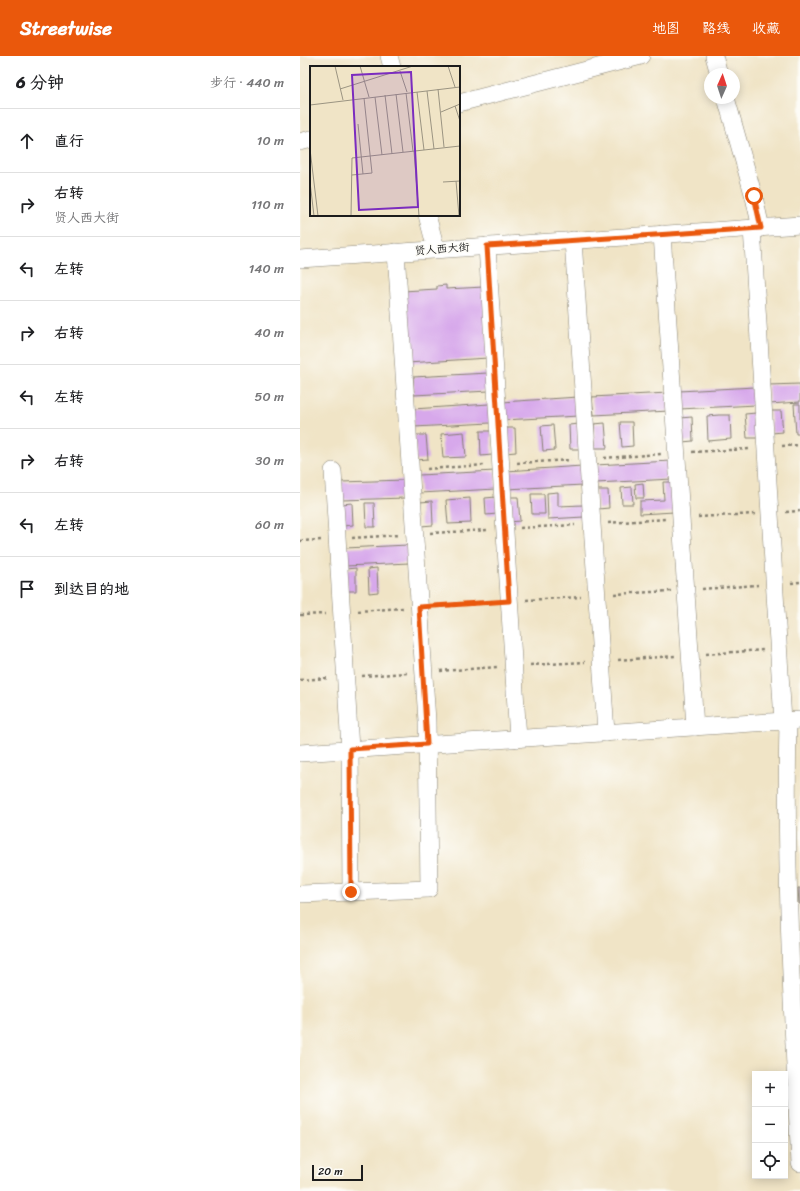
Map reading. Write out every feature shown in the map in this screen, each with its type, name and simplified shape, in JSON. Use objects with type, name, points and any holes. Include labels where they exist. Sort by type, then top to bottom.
[{"type":"street","points":[[389,56],[392,66]]},
{"type":"street","points":[[460,103],[641,56]]},
{"type":"street","points":[[714,56],[717,68]]},
{"type":"street","points":[[728,104],[754,196],[778,649],[790,721],[787,786],[790,973],[800,1163]]},
{"type":"street","points":[[300,142],[310,139]]},
{"type":"street","points":[[427,216],[436,249]]},
{"type":"street","name":"贤人西大街","points":[[300,258],[800,225]]},
{"type":"street","points":[[662,234],[694,727]]},
{"type":"street","points":[[574,240],[606,733]]},
{"type":"street","points":[[487,246],[518,738]]},
{"type":"street","points":[[300,894],[429,889],[427,744],[424,672],[396,252]]},
{"type":"street","points":[[333,471],[350,749],[351,892]]},
{"type":"street","points":[[300,753],[790,721]]},
{"type":"path","points":[[300,542],[800,511]]},
{"type":"path","points":[[300,615],[800,582]]},
{"type":"path","points":[[300,680],[778,649]]},
{"type":"building","points":[[446,285],[446,289],[484,287],[488,358],[407,363],[403,291],[437,289],[437,286]]},
{"type":"building","points":[[488,373],[489,391],[414,395],[413,377]]},
{"type":"building","points":[[800,384],[800,402],[769,404],[768,385]]},
{"type":"building","points":[[755,387],[756,405],[680,409],[679,391]]},
{"type":"building","points":[[668,393],[669,411],[594,415],[592,397]]},
{"type":"building","points":[[578,397],[579,416],[503,420],[502,402]]},
{"type":"building","points":[[489,404],[490,423],[414,427],[413,409]]},
{"type":"building","points":[[794,404],[800,404],[800,434],[796,434]]},
{"type":"building","points":[[770,411],[781,411],[783,432],[772,433]]},
{"type":"building","points":[[756,413],[758,438],[747,438],[745,414]]},
{"type":"building","points":[[730,415],[731,439],[708,441],[707,416]]},
{"type":"building","points":[[692,417],[693,441],[682,442],[680,418]]},
{"type":"building","points":[[620,422],[632,422],[633,446],[622,447]]},
{"type":"building","points":[[605,423],[607,448],[595,448],[594,424]]},
{"type":"building","points":[[579,424],[581,449],[570,449],[569,425]]},
{"type":"building","points":[[553,425],[555,450],[543,451],[541,426]]},
{"type":"building","points":[[503,428],[515,428],[516,452],[505,453]]},
{"type":"building","points":[[480,431],[491,431],[492,455],[481,456]]},
{"type":"building","points":[[464,432],[466,457],[443,458],[441,434]]},
{"type":"building","points":[[415,435],[426,435],[428,459],[416,460]]},
{"type":"building","points":[[671,461],[672,479],[596,483],[595,465]]},
{"type":"building","points":[[582,466],[583,485],[507,489],[506,471]]},
{"type":"building","points":[[495,471],[496,489],[420,493],[419,475]]},
{"type":"building","points":[[405,480],[405,498],[342,500],[341,482]]},
{"type":"building","points":[[663,482],[672,482],[674,512],[640,514],[640,501],[664,500]]},
{"type":"building","points":[[643,483],[644,498],[636,498],[635,484]]},
{"type":"building","points":[[632,487],[633,504],[622,504],[621,488]]},
{"type":"building","points":[[596,490],[608,490],[609,508],[598,509]]},
{"type":"building","points":[[558,492],[558,506],[583,505],[584,517],[548,519],[547,493]]},
{"type":"building","points":[[531,494],[544,494],[545,514],[532,514]]},
{"type":"building","points":[[496,497],[497,514],[486,515],[485,498]]},
{"type":"building","points":[[507,497],[518,497],[520,521],[509,522]]},
{"type":"building","points":[[470,498],[471,523],[448,524],[446,500]]},
{"type":"building","points":[[432,501],[433,525],[421,526],[420,502]]},
{"type":"building","points":[[352,503],[353,525],[343,526],[342,504]]},
{"type":"building","points":[[365,503],[374,503],[375,527],[366,527]]},
{"type":"building","points":[[408,545],[409,563],[346,566],[345,548]]},
{"type":"building","points":[[356,568],[356,591],[347,591],[346,569]]},
{"type":"building","points":[[377,568],[378,592],[369,593],[368,569]]},
{"type":"building","points":[[798,888],[800,888],[800,904],[799,904]]},
{"type":"route","points":[[351,892],[350,749],[427,744],[427,721],[419,607],[509,601],[487,246],[761,228],[754,196]]}]
